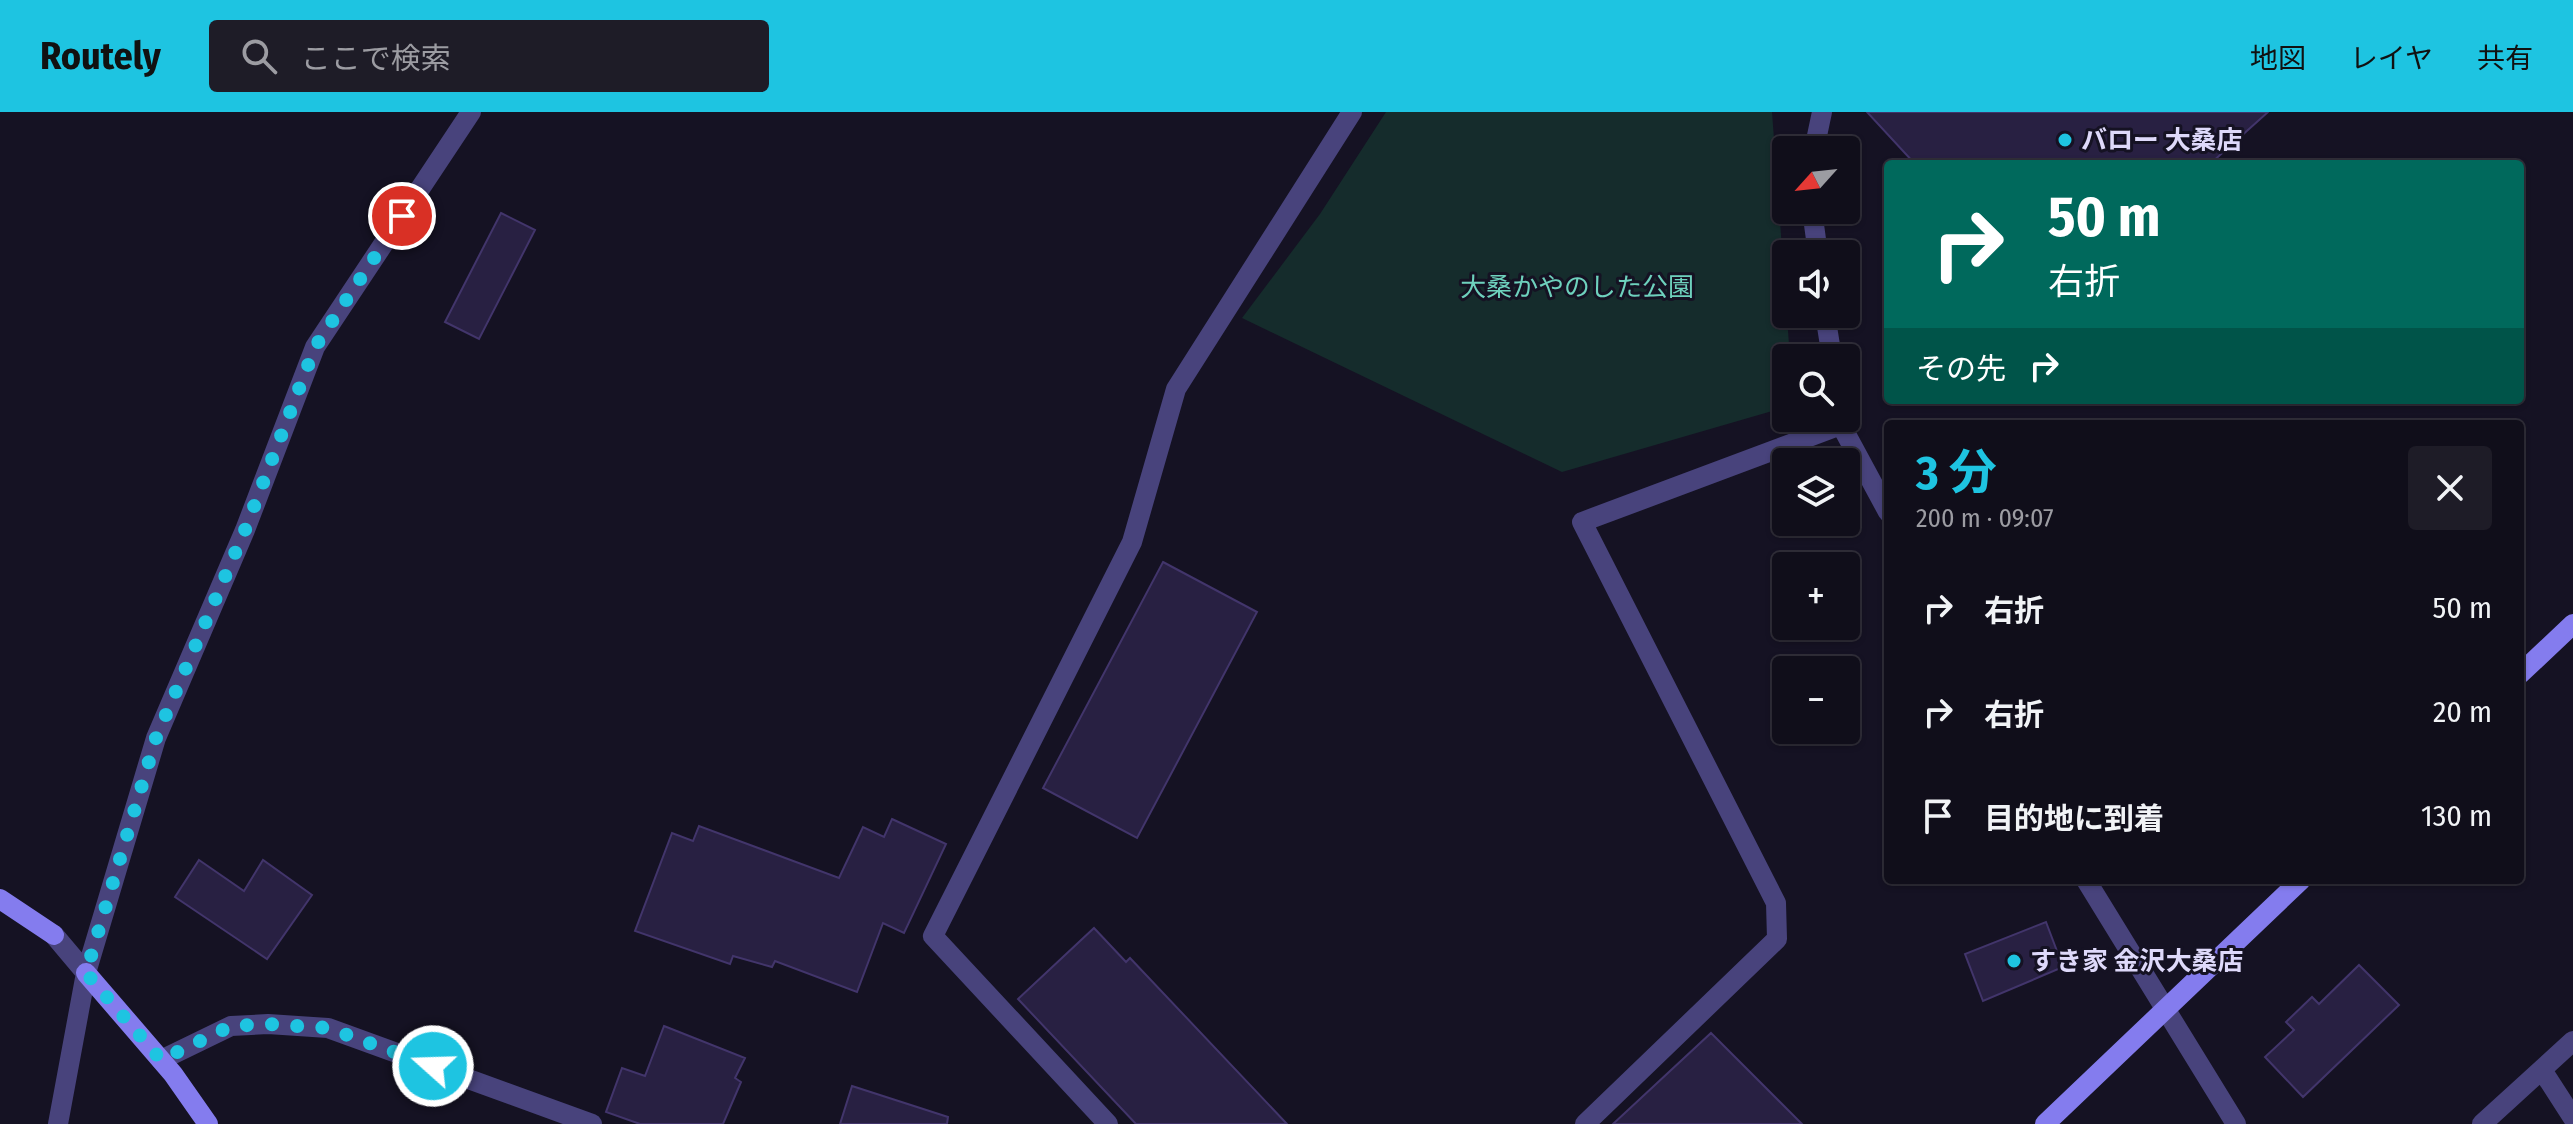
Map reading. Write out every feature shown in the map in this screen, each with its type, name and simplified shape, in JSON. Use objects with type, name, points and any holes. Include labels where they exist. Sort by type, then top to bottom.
[{"type":"street","points":[[58,1124],[86,973],[156,738],[245,530],[315,347],[471,112]]},
{"type":"street","points":[[1108,1124],[933,936],[1132,542],[1176,389],[1352,112]]},
{"type":"street","points":[[1817,136],[1822,112]]},
{"type":"street","points":[[1585,1124],[1777,939],[1776,903],[1582,522],[1812,432]]},
{"type":"street","points":[[1846,432],[1884,504]]},
{"type":"street","points":[[2524,670],[2573,624]]},
{"type":"street","points":[[2088,884],[2236,1124]]},
{"type":"street","points":[[2045,1124],[2297,884]]},
{"type":"street","points":[[0,899],[54,935],[161,1060],[208,1124]]},
{"type":"street","points":[[161,1060],[231,1026],[268,1024],[328,1028],[592,1124]]},
{"type":"street","points":[[2482,1124],[2573,1041]]},
{"type":"street","points":[[2542,1070],[2573,1118]]},
{"type":"green space","name":"大桑かやのした公園","points":[[1386,112],[1772,112],[1772,224],[1780,224],[1781,240],[1772,240],[1772,328],[1788,328],[1789,344],[1772,344],[1772,411],[1562,472],[1242,318],[1320,214]]},
{"type":"building","name":"バロー 大桑店","points":[[1867,112],[2268,112],[2214,160],[1911,160]]},
{"type":"building","points":[[501,213],[535,230],[479,339],[445,322]]},
{"type":"building","points":[[1163,562],[1257,612],[1137,838],[1043,788]]},
{"type":"building","points":[[892,819],[946,844],[904,933],[883,923],[857,992],[775,961],[772,967],[733,956],[730,964],[635,931],[672,833],[693,841],[699,826],[839,878],[863,827],[884,837]]},
{"type":"building","points":[[199,860],[244,891],[263,860],[312,895],[267,959],[175,897]]},
{"type":"building","name":"すき家 金沢大桑店","points":[[2046,922],[2063,967],[1983,1001],[1965,954]]},
{"type":"building","points":[[1094,928],[1126,962],[1130,958],[1287,1124],[1136,1124],[1018,999]]},
{"type":"building","points":[[2359,965],[2399,1005],[2303,1097],[2265,1057],[2294,1030],[2286,1022],[2312,997],[2319,1004]]},
{"type":"building","points":[[664,1026],[745,1058],[735,1078],[741,1082],[723,1124],[640,1124],[606,1112],[622,1068],[645,1076]]},
{"type":"building","points":[[1711,1033],[1802,1124],[1613,1124]]},
{"type":"building","points":[[852,1086],[948,1117],[947,1124],[840,1124]]},
{"type":"place","name":"バロー 大桑店","points":[[2065,140]]},
{"type":"place","name":"すき家 金沢大桑店","points":[[2014,961]]},
{"type":"route","points":[[402,216],[315,347],[245,530],[156,738],[86,973],[161,1060],[231,1026],[268,1024],[328,1028],[433,1066]]}]
